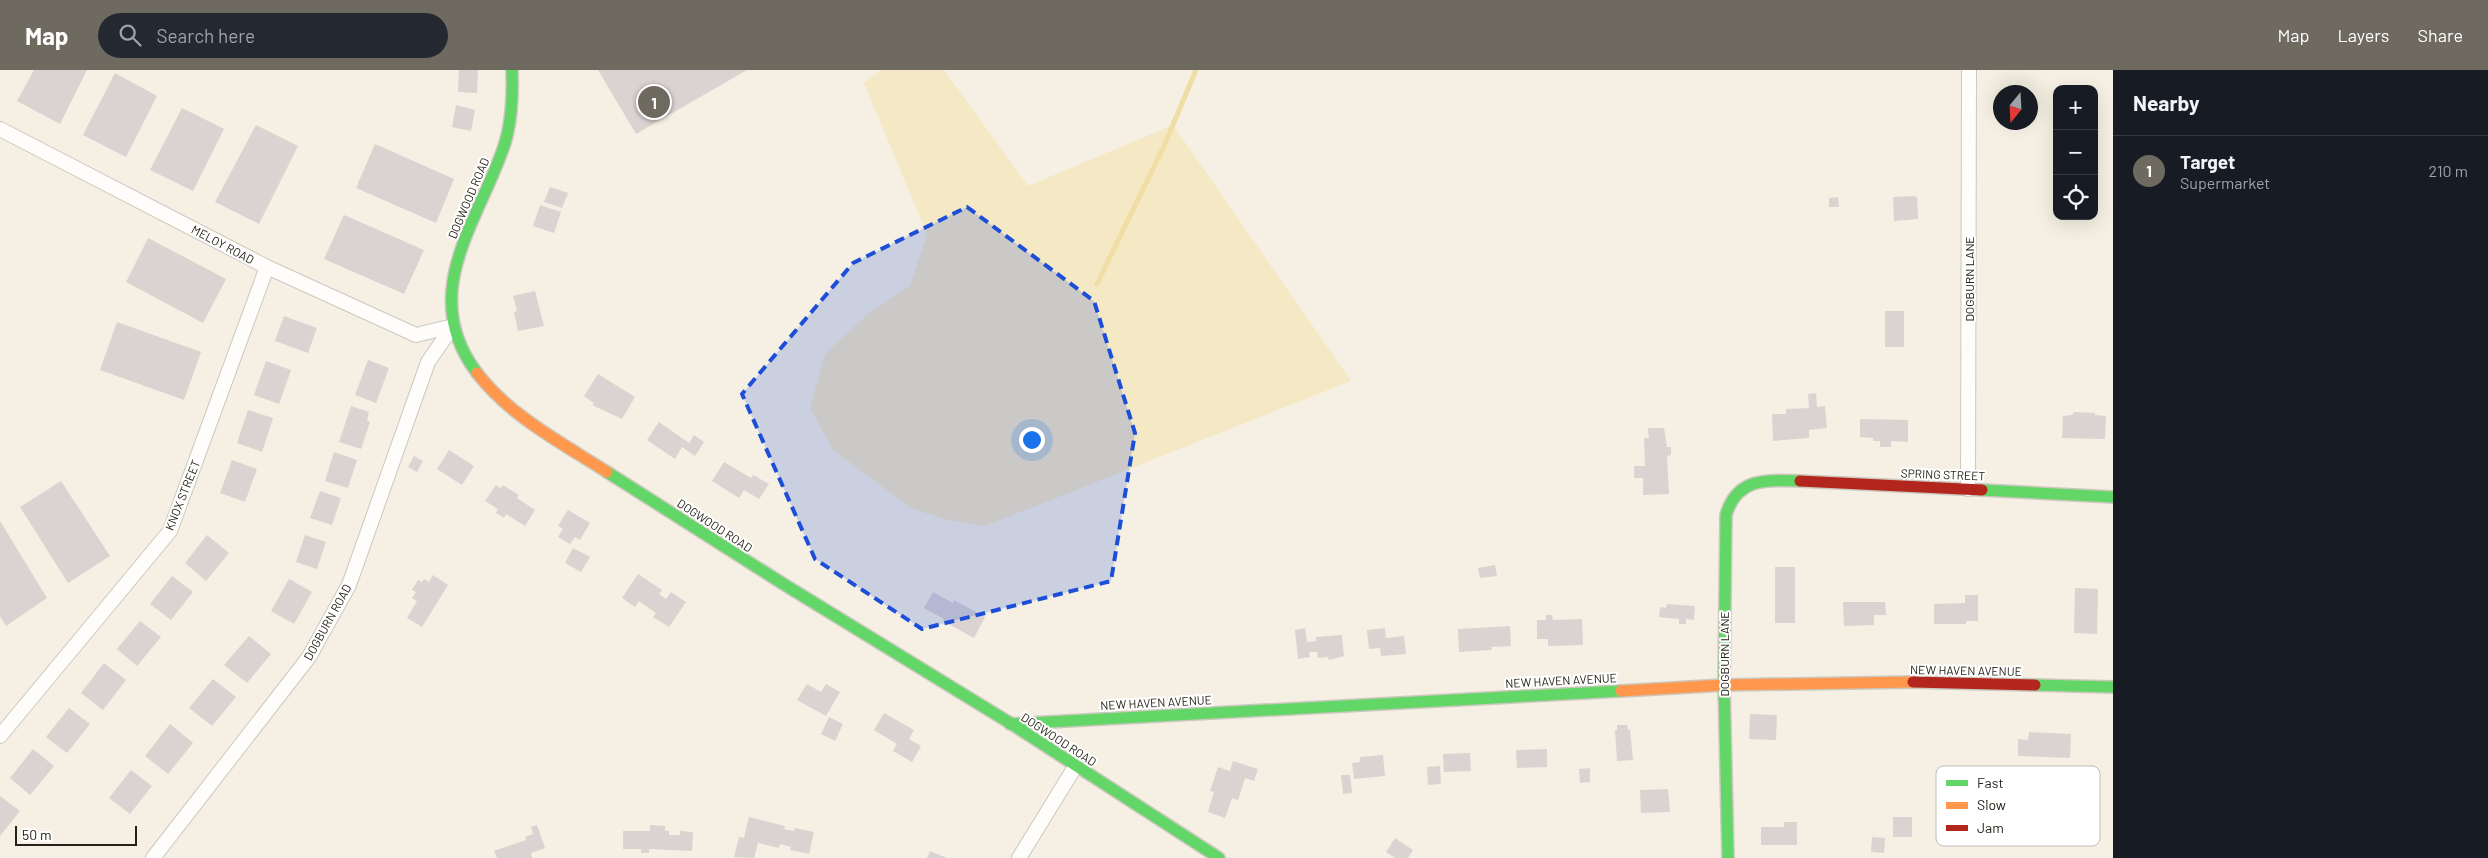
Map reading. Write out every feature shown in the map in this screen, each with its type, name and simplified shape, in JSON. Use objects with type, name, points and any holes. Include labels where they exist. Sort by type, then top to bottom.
[{"type":"street","name":"DOGWOOD ROAD","points":[[512,70],[512,102],[506,140],[468,229],[455,271],[451,305],[453,326],[460,349],[468,362],[504,403],[555,439],[794,593],[1010,724],[1219,858]]},
{"type":"street","name":"DOGBURN LANE","points":[[1968,489],[1969,70]]},
{"type":"street","name":"MELOY ROAD","points":[[0,129],[267,267],[416,335],[453,326]]},
{"type":"street","name":"KNOX STREET","points":[[0,736],[170,531],[267,267]]},
{"type":"street","name":"DOGBURN ROAD","points":[[153,858],[309,657],[349,585],[428,362],[453,326]]},
{"type":"street","name":"DOGBURN LANE","points":[[1728,858],[1724,685],[1725,516],[1731,497],[1738,490],[1749,483],[1772,480]]},
{"type":"street","name":"SPRING STREET","points":[[1772,480],[2113,497]]},
{"type":"street","name":"NEW HAVEN AVENUE","points":[[1010,724],[1724,685],[1946,682],[2113,687]]},
{"type":"street","points":[[1019,858],[1075,767]]},
{"type":"highlighted area","points":[[967,207],[1094,301],[1135,433],[1111,581],[922,629],[815,559],[742,394],[853,263]]},
{"type":"shaded area","points":[[881,70],[944,70],[1028,186],[1173,125],[1351,381],[985,526],[947,520],[911,508],[833,450],[810,408],[825,354],[870,312],[910,286],[927,234],[864,83]]},
{"type":"building","points":[[34,70],[87,70],[60,124],[17,101]]},
{"type":"building","points":[[459,70],[478,70],[477,93],[458,92]]},
{"type":"building","points":[[598,70],[747,70],[636,134]]},
{"type":"building","points":[[115,73],[157,96],[126,157],[83,135]]},
{"type":"building","points":[[456,105],[475,110],[471,131],[452,127]]},
{"type":"building","points":[[182,108],[224,129],[193,191],[150,170]]},
{"type":"building","points":[[256,125],[298,146],[259,224],[215,202]]},
{"type":"building","points":[[375,144],[454,179],[436,223],[356,188]]},
{"type":"building","points":[[550,187],[568,193],[562,208],[544,202]]},
{"type":"building","points":[[1838,197],[1839,207],[1829,207],[1829,198]]},
{"type":"building","points":[[1893,197],[1917,197],[1918,219],[1894,221]]},
{"type":"building","points":[[540,205],[561,212],[554,233],[533,226]]},
{"type":"building","points":[[344,215],[424,250],[404,294],[324,259]]},
{"type":"building","points":[[148,238],[226,279],[203,323],[126,282]]},
{"type":"building","points":[[535,291],[544,326],[518,331],[514,312],[517,311],[513,296]]},
{"type":"building","points":[[1885,311],[1904,311],[1904,347],[1885,347]]},
{"type":"building","points":[[284,316],[317,328],[308,353],[275,341]]},
{"type":"building","points":[[117,322],[201,352],[184,400],[100,370]]},
{"type":"building","points":[[368,360],[389,368],[376,403],[355,395]]},
{"type":"building","points":[[266,361],[291,370],[279,404],[254,395]]},
{"type":"building","points":[[598,374],[635,397],[622,419],[592,405],[594,403],[584,396]]},
{"type":"building","points":[[1816,393],[1817,407],[1825,406],[1827,428],[1809,430],[1809,438],[1773,441],[1772,414],[1786,414],[1786,409],[1809,408],[1808,394]]},
{"type":"building","points":[[351,406],[369,412],[367,420],[370,422],[361,449],[339,442]]},
{"type":"building","points":[[248,410],[273,418],[262,452],[237,443]]},
{"type":"building","points":[[2074,412],[2095,413],[2095,415],[2106,416],[2105,439],[2062,438],[2063,416],[2072,415]]},
{"type":"building","points":[[1860,419],[1908,420],[1908,442],[1891,441],[1891,447],[1880,447],[1880,441],[1873,441],[1873,438],[1860,437]]},
{"type":"building","points":[[659,422],[689,443],[694,435],[704,442],[695,456],[682,447],[675,459],[647,440]]},
{"type":"building","points":[[1648,428],[1664,428],[1667,447],[1671,447],[1671,455],[1667,456],[1669,494],[1643,495],[1643,478],[1634,478],[1634,466],[1645,466],[1644,438],[1649,438]]},
{"type":"building","points":[[449,450],[474,466],[462,485],[437,469]]},
{"type":"building","points":[[334,452],[357,460],[348,488],[325,481]]},
{"type":"building","points":[[414,456],[423,461],[417,472],[408,467]]},
{"type":"building","points":[[232,460],[257,469],[245,502],[220,493]]},
{"type":"building","points":[[724,462],[751,478],[753,475],[769,484],[759,499],[744,490],[739,498],[712,481]]},
{"type":"building","points":[[61,481],[110,556],[68,583],[20,507]]},
{"type":"building","points":[[496,485],[501,488],[503,485],[519,495],[517,498],[535,510],[525,526],[506,514],[504,518],[496,513],[498,509],[485,501]]},
{"type":"building","points":[[320,491],[341,498],[332,525],[310,518]]},
{"type":"building","points":[[568,510],[590,523],[580,540],[575,537],[570,544],[558,537],[563,529],[558,526]]},
{"type":"building","points":[[0,521],[47,598],[6,626],[0,616]]},
{"type":"building","points":[[207,535],[229,553],[206,581],[185,563]]},
{"type":"building","points":[[305,535],[326,542],[317,569],[296,562]]},
{"type":"building","points":[[573,548],[590,557],[581,572],[565,563]]},
{"type":"building","points":[[1495,565],[1497,576],[1480,578],[1478,568]]},
{"type":"building","points":[[1775,567],[1795,567],[1795,623],[1775,623]]},
{"type":"building","points":[[638,574],[662,590],[659,594],[666,599],[671,592],[686,602],[669,627],[653,617],[656,613],[639,601],[635,607],[622,598]]},
{"type":"building","points":[[433,575],[448,585],[422,627],[407,618],[417,601],[412,598],[416,592],[412,590],[418,580],[422,582],[424,579],[429,582]]},
{"type":"building","points":[[172,576],[193,592],[171,620],[150,604]]},
{"type":"building","points":[[289,579],[312,592],[294,624],[271,611]]},
{"type":"building","points":[[2075,588],[2098,589],[2097,634],[2074,633]]},
{"type":"building","points":[[933,592],[953,603],[954,600],[985,617],[974,638],[924,608]]},
{"type":"building","points":[[1965,595],[1978,595],[1978,621],[1966,621],[1966,624],[1934,624],[1934,604],[1965,603]]},
{"type":"building","points":[[1843,602],[1885,602],[1886,615],[1874,615],[1874,625],[1844,626]]},
{"type":"building","points":[[1667,604],[1695,606],[1694,620],[1686,619],[1686,624],[1679,624],[1679,619],[1659,617],[1660,607],[1666,608]]},
{"type":"building","points":[[1546,615],[1552,615],[1553,620],[1582,619],[1583,645],[1548,646],[1548,639],[1537,639],[1537,620],[1546,620]]},
{"type":"building","points":[[140,621],[161,637],[137,666],[117,649]]},
{"type":"building","points":[[1510,626],[1511,646],[1491,647],[1492,650],[1459,652],[1458,629]]},
{"type":"building","points":[[1305,628],[1307,642],[1316,641],[1316,637],[1342,635],[1344,656],[1329,660],[1328,657],[1318,658],[1317,652],[1309,652],[1310,657],[1298,659],[1295,630]]},
{"type":"building","points":[[1385,628],[1386,638],[1404,636],[1406,654],[1381,656],[1380,648],[1369,649],[1367,630]]},
{"type":"building","points":[[249,636],[271,654],[247,683],[224,665]]},
{"type":"building","points":[[104,663],[126,680],[103,710],[81,693]]},
{"type":"building","points":[[213,679],[236,697],[212,726],[189,708]]},
{"type":"building","points":[[807,684],[821,692],[826,684],[840,692],[826,716],[797,700]]},
{"type":"building","points":[[69,708],[90,724],[67,753],[46,737]]},
{"type":"building","points":[[884,713],[914,730],[909,739],[921,746],[912,762],[893,751],[897,744],[874,730]]},
{"type":"building","points":[[1750,714],[1777,715],[1776,740],[1749,739]]},
{"type":"building","points":[[829,717],[843,724],[835,741],[821,734]]},
{"type":"building","points":[[170,724],[193,743],[168,774],[145,756]]},
{"type":"building","points":[[1617,725],[1627,725],[1628,730],[1630,729],[1633,760],[1617,761],[1615,730],[1617,730]]},
{"type":"building","points":[[2029,732],[2071,734],[2070,758],[2018,756],[2018,739],[2028,740]]},
{"type":"building","points":[[33,749],[54,766],[30,795],[10,778]]},
{"type":"building","points":[[1547,749],[1547,767],[1517,768],[1516,750]]},
{"type":"building","points":[[1470,753],[1471,771],[1444,772],[1443,754]]},
{"type":"building","points":[[1383,755],[1385,776],[1354,779],[1352,763],[1360,762],[1360,757]]},
{"type":"building","points":[[1233,761],[1258,769],[1254,781],[1245,778],[1238,800],[1232,798],[1225,818],[1208,812],[1214,792],[1210,791],[1218,767],[1230,771]]},
{"type":"building","points":[[1440,766],[1441,784],[1428,785],[1427,767]]},
{"type":"building","points":[[1590,768],[1590,782],[1580,783],[1579,769]]},
{"type":"building","points":[[131,770],[152,786],[130,814],[109,798]]},
{"type":"building","points":[[1341,775],[1350,775],[1352,793],[1343,794]]},
{"type":"building","points":[[1668,789],[1670,812],[1641,813],[1640,790]]},
{"type":"building","points":[[0,796],[20,811],[0,836]]},
{"type":"building","points":[[749,817],[785,826],[784,829],[794,831],[795,828],[814,832],[809,854],[790,850],[791,847],[780,844],[779,848],[758,843],[754,858],[734,857],[739,837],[744,838]]},
{"type":"building","points":[[1893,817],[1912,817],[1912,837],[1893,837]]},
{"type":"building","points":[[1784,822],[1797,822],[1797,845],[1761,845],[1761,827],[1784,827]]},
{"type":"building","points":[[537,825],[545,848],[531,853],[532,858],[497,858],[494,851],[526,840],[525,837],[533,834],[531,827]]},
{"type":"building","points":[[650,825],[665,826],[665,831],[669,831],[669,835],[680,835],[680,831],[693,832],[692,851],[649,849],[649,853],[641,853],[641,849],[623,849],[623,831],[650,831]]},
{"type":"building","points":[[1872,837],[1885,838],[1884,853],[1871,852]]},
{"type":"building","points":[[1395,838],[1413,850],[1408,858],[1395,858],[1386,852]]},
{"type":"building","points":[[930,851],[947,858],[927,858]]},
{"type":"waterway","points":[[1097,284],[1164,146],[1196,70]]},
{"type":"traffic: fast","points":[[477,373],[460,344],[452,316],[452,288],[458,260],[467,233],[506,140],[511,110],[512,70]]},
{"type":"traffic: fast","points":[[607,472],[785,585],[1010,723],[1219,858]]},
{"type":"traffic: fast","points":[[1728,858],[1724,685],[1726,515],[1731,503],[1746,487],[1765,481],[1800,481]]},
{"type":"traffic: fast","points":[[1982,490],[2113,497]]},
{"type":"traffic: fast","points":[[2035,685],[2113,687]]},
{"type":"traffic: fast","points":[[1010,724],[1621,691]]},
{"type":"traffic: slow","points":[[477,373],[505,403],[521,416],[555,440],[607,472]]},
{"type":"traffic: slow","points":[[1621,691],[1724,685],[1913,682]]},
{"type":"traffic: jam","points":[[1800,481],[1982,490]]},
{"type":"traffic: jam","points":[[1913,682],[2035,685]]},
{"type":"place","name":"Target","points":[[654,102]]}]
